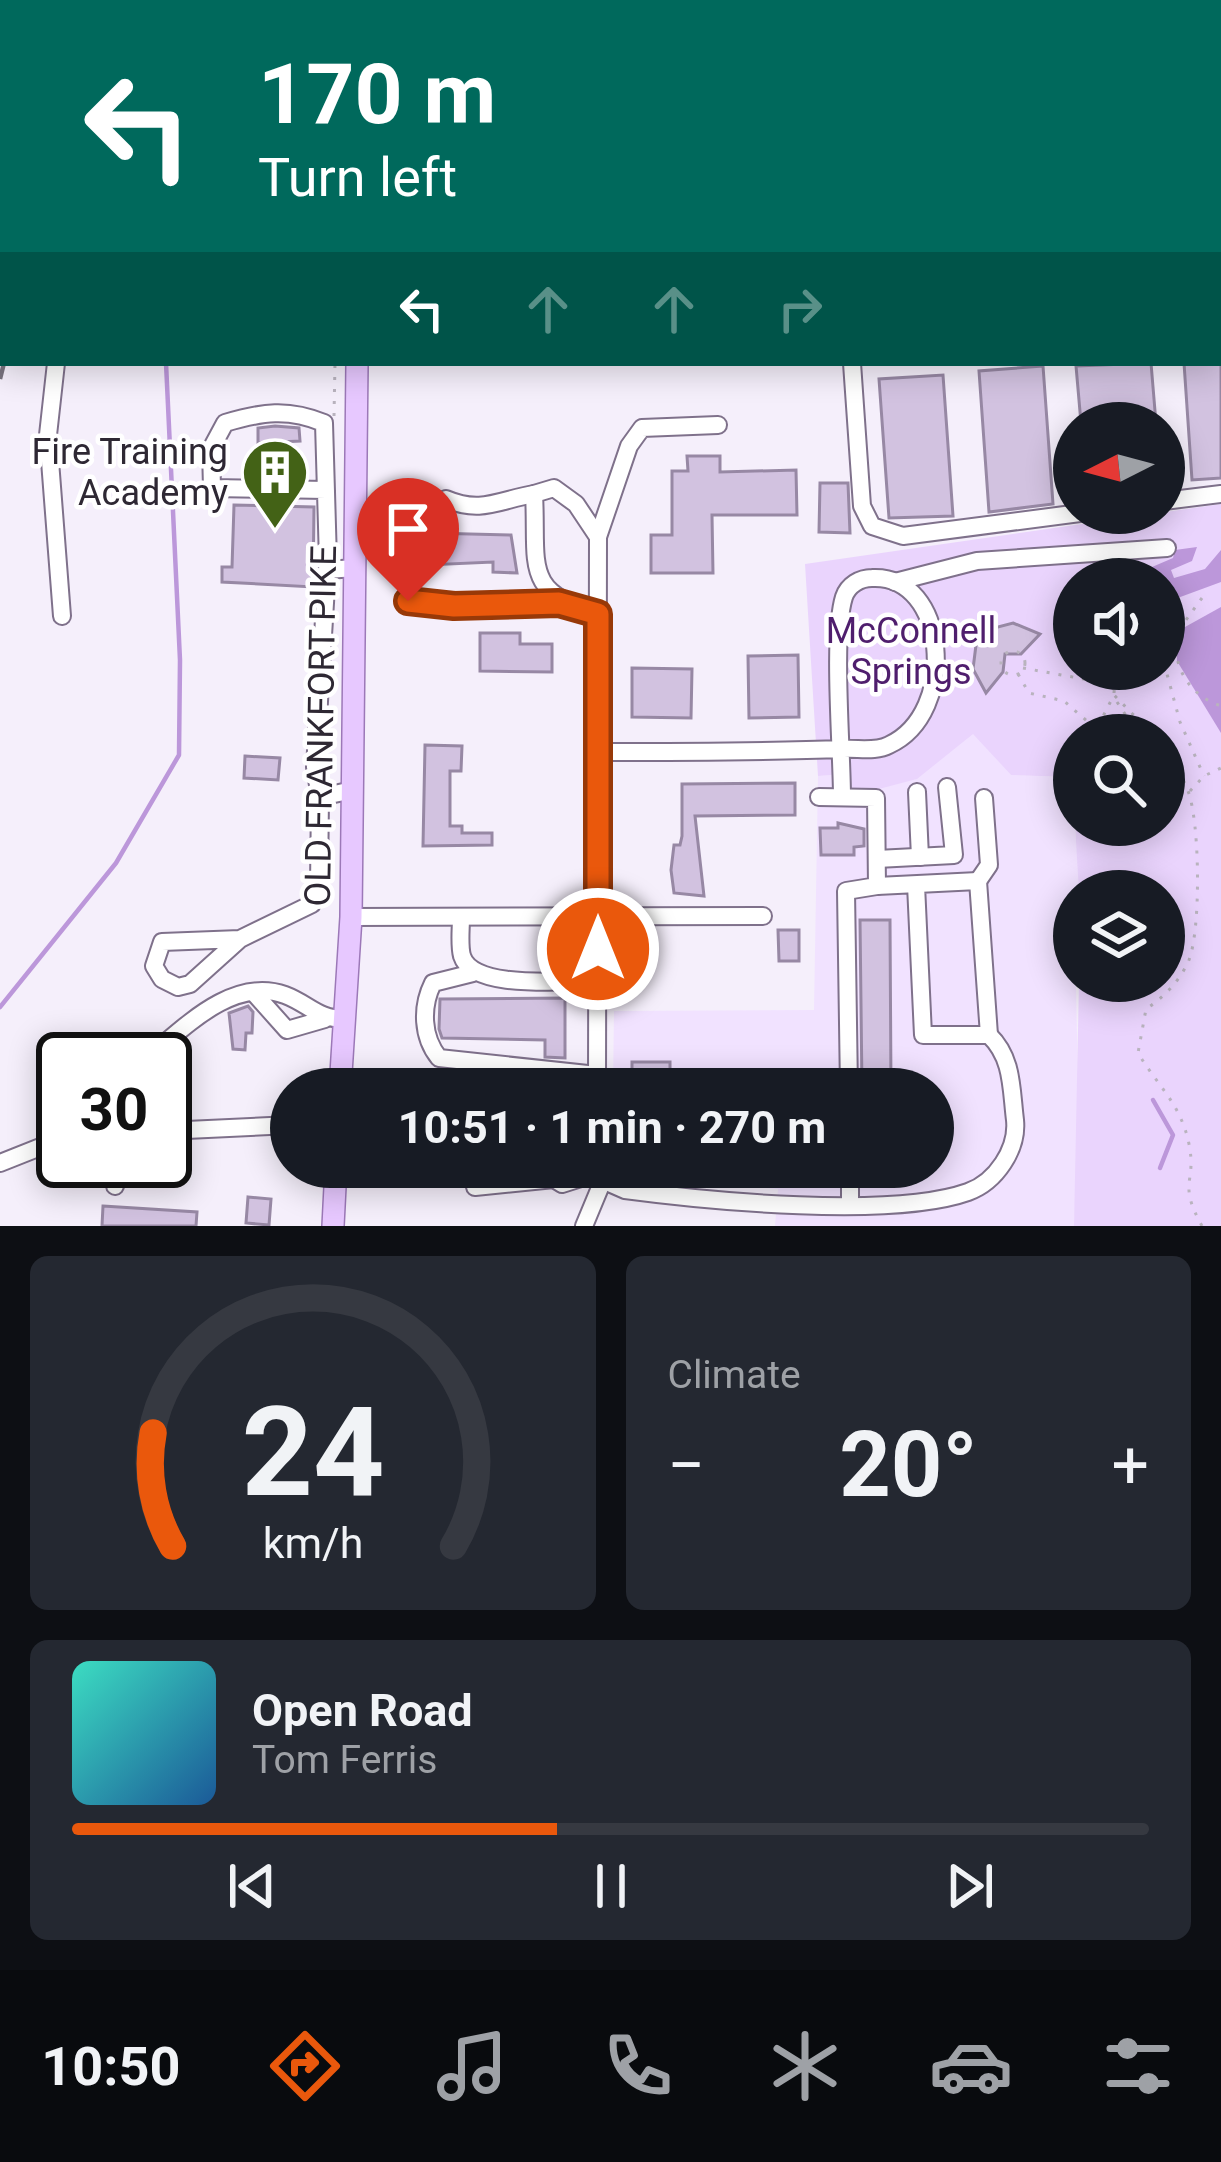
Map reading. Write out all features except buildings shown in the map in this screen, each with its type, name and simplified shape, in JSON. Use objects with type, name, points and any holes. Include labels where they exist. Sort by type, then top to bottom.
[{"type":"main road","name":"OLD FRANKFORT PIKE","points":[[338,1068],[335,1019],[351,916],[357,366]]},
{"type":"main road","points":[[333,1226],[335,1188]]},
{"type":"street","points":[[56,366],[49,435],[62,616]]},
{"type":"street","points":[[852,366],[862,506],[872,526],[903,536],[1053,517]]},
{"type":"street","points":[[240,939],[163,942],[154,966],[162,979],[178,987],[190,985],[240,939],[312,904],[319,886],[316,744],[327,570],[326,490],[324,423],[293,410],[251,415],[225,423],[211,449],[212,488],[326,490]]},
{"type":"street","points":[[597,1068],[598,537],[629,446],[642,428],[718,425]]},
{"type":"street","points":[[598,537],[576,504],[554,488],[505,499],[490,508],[467,508],[446,499],[420,511],[408,601],[454,606],[559,603],[598,614]]},
{"type":"street","points":[[534,494],[538,579],[559,603]]},
{"type":"street","points":[[1185,499],[1221,494]]},
{"type":"street","points":[[842,797],[844,594],[856,581],[874,577],[895,582],[977,561],[1167,548]]},
{"type":"street","points":[[327,570],[355,568]]},
{"type":"street","points":[[598,752],[800,754],[889,746],[911,727],[936,684],[934,635],[922,608],[895,582]]},
{"type":"street","points":[[877,860],[954,855],[947,787]]},
{"type":"street","points":[[320,797],[352,790]]},
{"type":"street","points":[[917,792],[920,857]]},
{"type":"street","points":[[819,797],[876,797],[877,886]]},
{"type":"street","points":[[620,1188],[813,1205],[932,1201],[973,1191],[1002,1166],[1017,1138],[1006,1052],[989,1035],[978,881],[989,865],[984,798]]},
{"type":"street","points":[[849,1068],[846,891],[978,881]]},
{"type":"street","points":[[916,885],[923,1035],[989,1035]]},
{"type":"street","points":[[351,916],[763,916]]},
{"type":"street","points":[[461,917],[462,957],[473,973]]},
{"type":"street","points":[[505,1068],[440,1058],[428,1044],[425,1000],[433,983],[473,973],[492,979],[598,981]]},
{"type":"street","points":[[184,1032],[224,1000],[254,993],[288,996],[335,1019]]},
{"type":"street","points":[[254,993],[287,1030],[335,1019]]},
{"type":"street","points":[[192,1130],[270,1126]]},
{"type":"street","points":[[0,1163],[36,1146]]},
{"type":"street","points":[[584,1226],[596,1188]]},
{"type":"street","points":[[850,1188],[850,1204]]},
{"type":"path","points":[[324,423],[333,420],[338,405],[335,366]]},
{"type":"path","points":[[1202,598],[1190,608],[1175,635],[1178,666],[1188,685],[1221,706]]},
{"type":"path","points":[[1185,609],[1190,608]]},
{"type":"path","points":[[1018,674],[1023,668],[1021,654],[1005,654],[1002,669],[1018,674],[1029,693],[1064,701],[1080,714]]},
{"type":"path","points":[[861,663],[934,662]]},
{"type":"path","points":[[949,663],[972,663]]},
{"type":"path","points":[[1023,668],[1053,674]]},
{"type":"path","points":[[1112,690],[1126,714]]},
{"type":"path","points":[[1171,690],[1204,776]]},
{"type":"path","points":[[1104,714],[1114,695]]},
{"type":"path","points":[[1114,695],[1133,714]]},
{"type":"path","points":[[1189,792],[1204,776],[1221,768]]},
{"type":"path","points":[[1185,785],[1195,821],[1195,925],[1189,959],[1165,996],[1146,1009],[1138,1053],[1177,1105],[1190,1148],[1187,1205],[1202,1226]]},
{"type":"shaded area","points":[[1197,547],[1192,561],[1185,564],[1185,558],[1173,558],[1175,550]]},
{"type":"shaded area","points":[[1221,550],[1221,582],[1185,595],[1185,575],[1205,569]]},
{"type":"shaded area","points":[[1221,607],[1221,733],[1185,674],[1185,627]]},
{"type":"shaded area","points":[[973,733],[1011,775],[1053,776],[1053,846],[1076,846],[1079,870],[1053,870],[1053,1002],[1076,1002],[1079,1132],[1074,1226],[775,1226],[778,1189],[766,1188],[954,1188],[954,1068],[613,1068],[614,1011],[814,1010],[818,776],[846,774],[852,795],[916,779]]},
{"type":"green space","name":"McConnell Springs","points":[[1221,504],[1221,1226],[1074,1226],[1079,1002],[1185,1002],[1185,870],[1078,870],[1076,846],[1185,846],[1185,714],[1053,714],[1053,776],[1011,775],[973,734],[917,779],[852,796],[846,774],[818,776],[805,564],[1053,528],[1053,534],[1185,534],[1185,509]]},
{"type":"waterway","points":[[0,1007],[116,863],[179,755],[180,660],[166,366]]},
{"type":"waterway","points":[[1153,1100],[1173,1135],[1160,1168]]},
{"type":"railway","points":[[0,379],[3,366]]},
{"type":"place","name":"Fire Training Academy","points":[[275,531]]},
{"type":"route","points":[[408,601],[410,605],[454,606],[559,603],[598,614],[598,949]]}]
